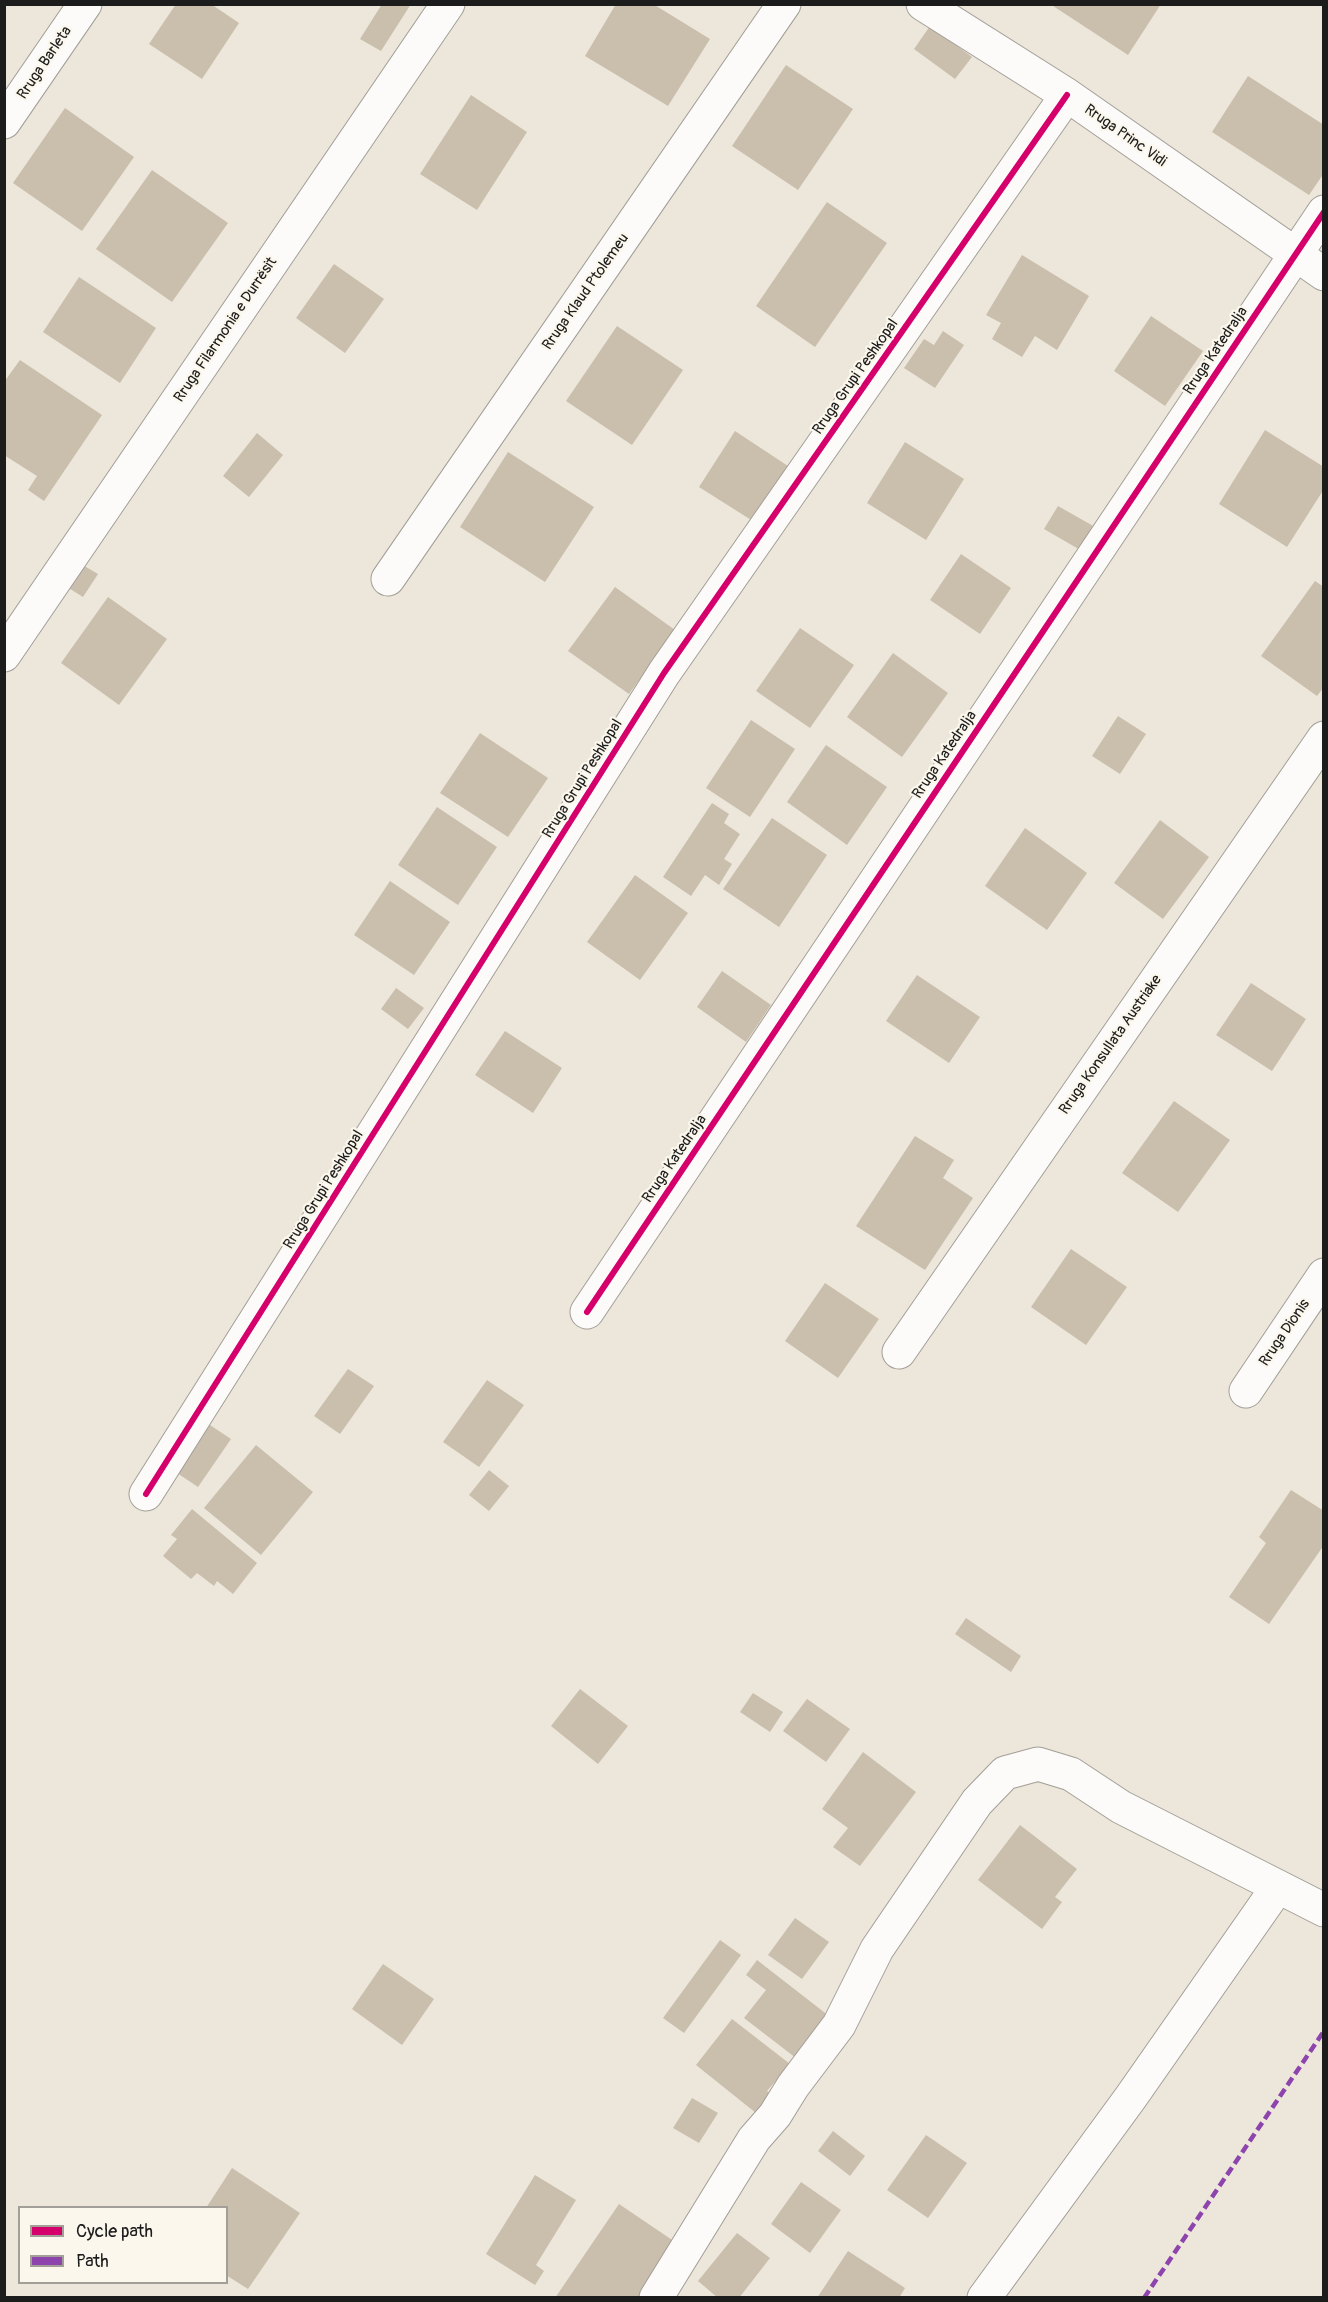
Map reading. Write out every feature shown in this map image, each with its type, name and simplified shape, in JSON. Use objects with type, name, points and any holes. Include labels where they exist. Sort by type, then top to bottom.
[{"type":"street","name":"Rruga Barleta","points":[[4,122],[85,4]]},
{"type":"street","name":"Rruga Filarmonia e Durrësit","points":[[4,655],[448,4]]},
{"type":"street","name":"Rruga Klaud Ptolemeu","points":[[388,579],[784,4]]},
{"type":"street","name":"Rruga Princ Vidi","points":[[923,4],[1067,95],[1323,274]]},
{"type":"street","name":"Rruga Grupi Peshkopal","points":[[146,1494],[664,673],[1067,95]]},
{"type":"street","name":"Rruga Katedralja","points":[[587,1312],[1323,212]]},
{"type":"street","name":"Rruga Konsullata Austriake","points":[[898,1352],[1323,738]]},
{"type":"street","name":"Rruga Dionis","points":[[1246,1391],[1323,1275]]},
{"type":"street","points":[[656,2298],[754,2139],[775,2115],[793,2086],[839,2025],[877,1949],[977,1802],[1005,1773],[1038,1764],[1071,1774],[1121,1807],[1323,1910]]},
{"type":"street","points":[[984,2298],[1131,2097],[1277,1888]]},
{"type":"building","points":[[176,4],[211,4],[239,23],[202,79],[149,44]]},
{"type":"building","points":[[382,4],[411,4],[381,51],[360,39]]},
{"type":"building","points":[[616,4],[653,4],[710,39],[668,106],[585,56]]},
{"type":"building","points":[[1050,4],[1161,4],[1128,55]]},
{"type":"building","points":[[930,26],[972,57],[955,79],[914,49]]},
{"type":"building","points":[[786,65],[853,109],[798,190],[732,146]]},
{"type":"building","points":[[1248,76],[1324,125],[1324,173],[1309,195],[1212,132]]},
{"type":"building","points":[[471,95],[527,132],[477,210],[420,174]]},
{"type":"building","points":[[65,108],[134,157],[82,231],[13,183]]},
{"type":"building","points":[[152,170],[228,223],[172,302],[96,249]]},
{"type":"building","points":[[827,202],[887,243],[815,347],[756,306]]},
{"type":"building","points":[[1022,255],[1089,296],[1057,350],[1035,336],[1022,357],[992,339],[1001,323],[986,315]]},
{"type":"building","points":[[334,264],[384,299],[345,353],[296,318]]},
{"type":"building","points":[[79,277],[156,328],[120,383],[43,332]]},
{"type":"building","points":[[1151,316],[1203,351],[1165,406],[1114,371]]},
{"type":"building","points":[[617,326],[683,370],[632,445],[566,401]]},
{"type":"building","points":[[943,331],[964,345],[935,388],[904,368],[924,339],[934,345]]},
{"type":"building","points":[[20,360],[102,415],[44,501],[28,490],[37,476],[4,455],[4,382]]},
{"type":"building","points":[[1265,430],[1324,467],[1324,489],[1287,547],[1219,504]]},
{"type":"building","points":[[735,431],[791,468],[756,523],[699,487]]},
{"type":"building","points":[[257,433],[283,455],[249,497],[223,476]]},
{"type":"building","points":[[905,442],[964,479],[926,540],[867,503]]},
{"type":"building","points":[[508,452],[594,507],[545,582],[460,527]]},
{"type":"building","points":[[1058,506],[1095,527],[1082,551],[1044,529]]},
{"type":"building","points":[[961,554],[1011,588],[980,634],[930,600]]},
{"type":"building","points":[[81,564],[98,574],[83,597],[67,587]]},
{"type":"building","points":[[1315,581],[1324,587],[1324,687],[1317,696],[1261,656]]},
{"type":"building","points":[[615,587],[675,630],[629,694],[568,651]]},
{"type":"building","points":[[108,597],[167,639],[119,705],[61,663]]},
{"type":"building","points":[[800,628],[854,665],[810,728],[756,691]]},
{"type":"building","points":[[893,653],[948,693],[902,757],[847,717]]},
{"type":"building","points":[[1118,716],[1146,734],[1120,774],[1092,756]]},
{"type":"building","points":[[751,720],[795,749],[750,817],[706,788]]},
{"type":"building","points":[[480,733],[548,778],[508,837],[440,793]]},
{"type":"building","points":[[826,745],[887,787],[847,845],[787,802]]},
{"type":"building","points":[[712,803],[729,814],[724,823],[740,834],[724,859],[732,864],[719,885],[705,875],[691,896],[663,877]]},
{"type":"building","points":[[437,807],[497,847],[458,905],[398,865]]},
{"type":"building","points":[[772,818],[827,855],[779,927],[723,889]]},
{"type":"building","points":[[1160,820],[1209,857],[1163,919],[1114,883]]},
{"type":"building","points":[[1025,828],[1087,873],[1047,930],[985,886]]},
{"type":"building","points":[[635,875],[688,913],[640,980],[587,942]]},
{"type":"building","points":[[390,881],[450,922],[414,975],[354,935]]},
{"type":"building","points":[[722,971],[771,1005],[746,1042],[697,1007]]},
{"type":"building","points":[[917,975],[980,1017],[949,1063],[886,1021]]},
{"type":"building","points":[[1251,983],[1306,1019],[1272,1071],[1216,1035]]},
{"type":"building","points":[[396,988],[424,1008],[408,1029],[381,1009]]},
{"type":"building","points":[[505,1031],[562,1068],[533,1113],[475,1075]]},
{"type":"building","points":[[1174,1101],[1230,1140],[1178,1212],[1122,1173]]},
{"type":"building","points":[[915,1136],[954,1160],[943,1178],[973,1198],[925,1270],[856,1226]]},
{"type":"building","points":[[1071,1249],[1127,1287],[1086,1345],[1031,1307]]},
{"type":"building","points":[[825,1283],[879,1319],[838,1378],[785,1341]]},
{"type":"building","points":[[348,1369],[374,1386],[340,1434],[314,1416]]},
{"type":"building","points":[[487,1380],[524,1405],[479,1467],[443,1442]]},
{"type":"building","points":[[204,1421],[231,1439],[198,1487],[171,1469]]},
{"type":"building","points":[[256,1445],[313,1492],[261,1555],[204,1508]]},
{"type":"building","points":[[489,1470],[509,1486],[489,1511],[469,1495]]},
{"type":"building","points":[[1291,1490],[1324,1511],[1324,1545],[1269,1624],[1229,1597],[1266,1543],[1259,1537]]},
{"type":"building","points":[[192,1509],[257,1563],[233,1594],[217,1581],[214,1586],[197,1573],[191,1579],[163,1556],[177,1539],[171,1535]]},
{"type":"building","points":[[966,1618],[1021,1656],[1011,1672],[955,1634]]},
{"type":"building","points":[[580,1689],[628,1726],[598,1764],[551,1726]]},
{"type":"building","points":[[753,1693],[783,1712],[770,1732],[740,1712]]},
{"type":"building","points":[[807,1699],[850,1729],[826,1762],[783,1731]]},
{"type":"building","points":[[863,1752],[916,1792],[860,1866],[833,1847],[848,1828],[822,1809]]},
{"type":"building","points":[[1020,1825],[1077,1869],[1055,1897],[1062,1902],[1042,1929],[978,1880]]},
{"type":"building","points":[[795,1918],[829,1942],[802,1979],[768,1955]]},
{"type":"building","points":[[720,1940],[741,1955],[684,2033],[663,2018]]},
{"type":"building","points":[[757,1960],[838,2023],[805,2065],[744,2018],[766,1990],[746,1975]]},
{"type":"building","points":[[383,1964],[434,1999],[402,2045],[352,2009]]},
{"type":"building","points":[[732,2019],[790,2064],[767,2091],[781,2103],[766,2121],[696,2065]]},
{"type":"building","points":[[692,2098],[718,2113],[699,2143],[673,2128]]},
{"type":"building","points":[[833,2131],[865,2156],[850,2176],[818,2151]]},
{"type":"building","points":[[926,2135],[967,2163],[928,2218],[887,2190]]},
{"type":"building","points":[[232,2168],[300,2213],[248,2289],[228,2276],[228,2206],[207,2206]]},
{"type":"building","points":[[535,2175],[576,2200],[536,2265],[544,2271],[535,2285],[486,2254]]},
{"type":"building","points":[[801,2182],[841,2210],[810,2253],[771,2224]]},
{"type":"building","points":[[619,2204],[684,2248],[650,2298],[555,2298]]},
{"type":"building","points":[[737,2233],[770,2258],[739,2298],[718,2298],[698,2281]]},
{"type":"building","points":[[848,2251],[905,2288],[899,2298],[817,2298]]},
{"type":"marked path","points":[[1144,2298],[1324,2031]]},
{"type":"cycle path","points":[[146,1494],[664,673],[1067,95]]},
{"type":"cycle path","points":[[587,1312],[1324,212]]}]
